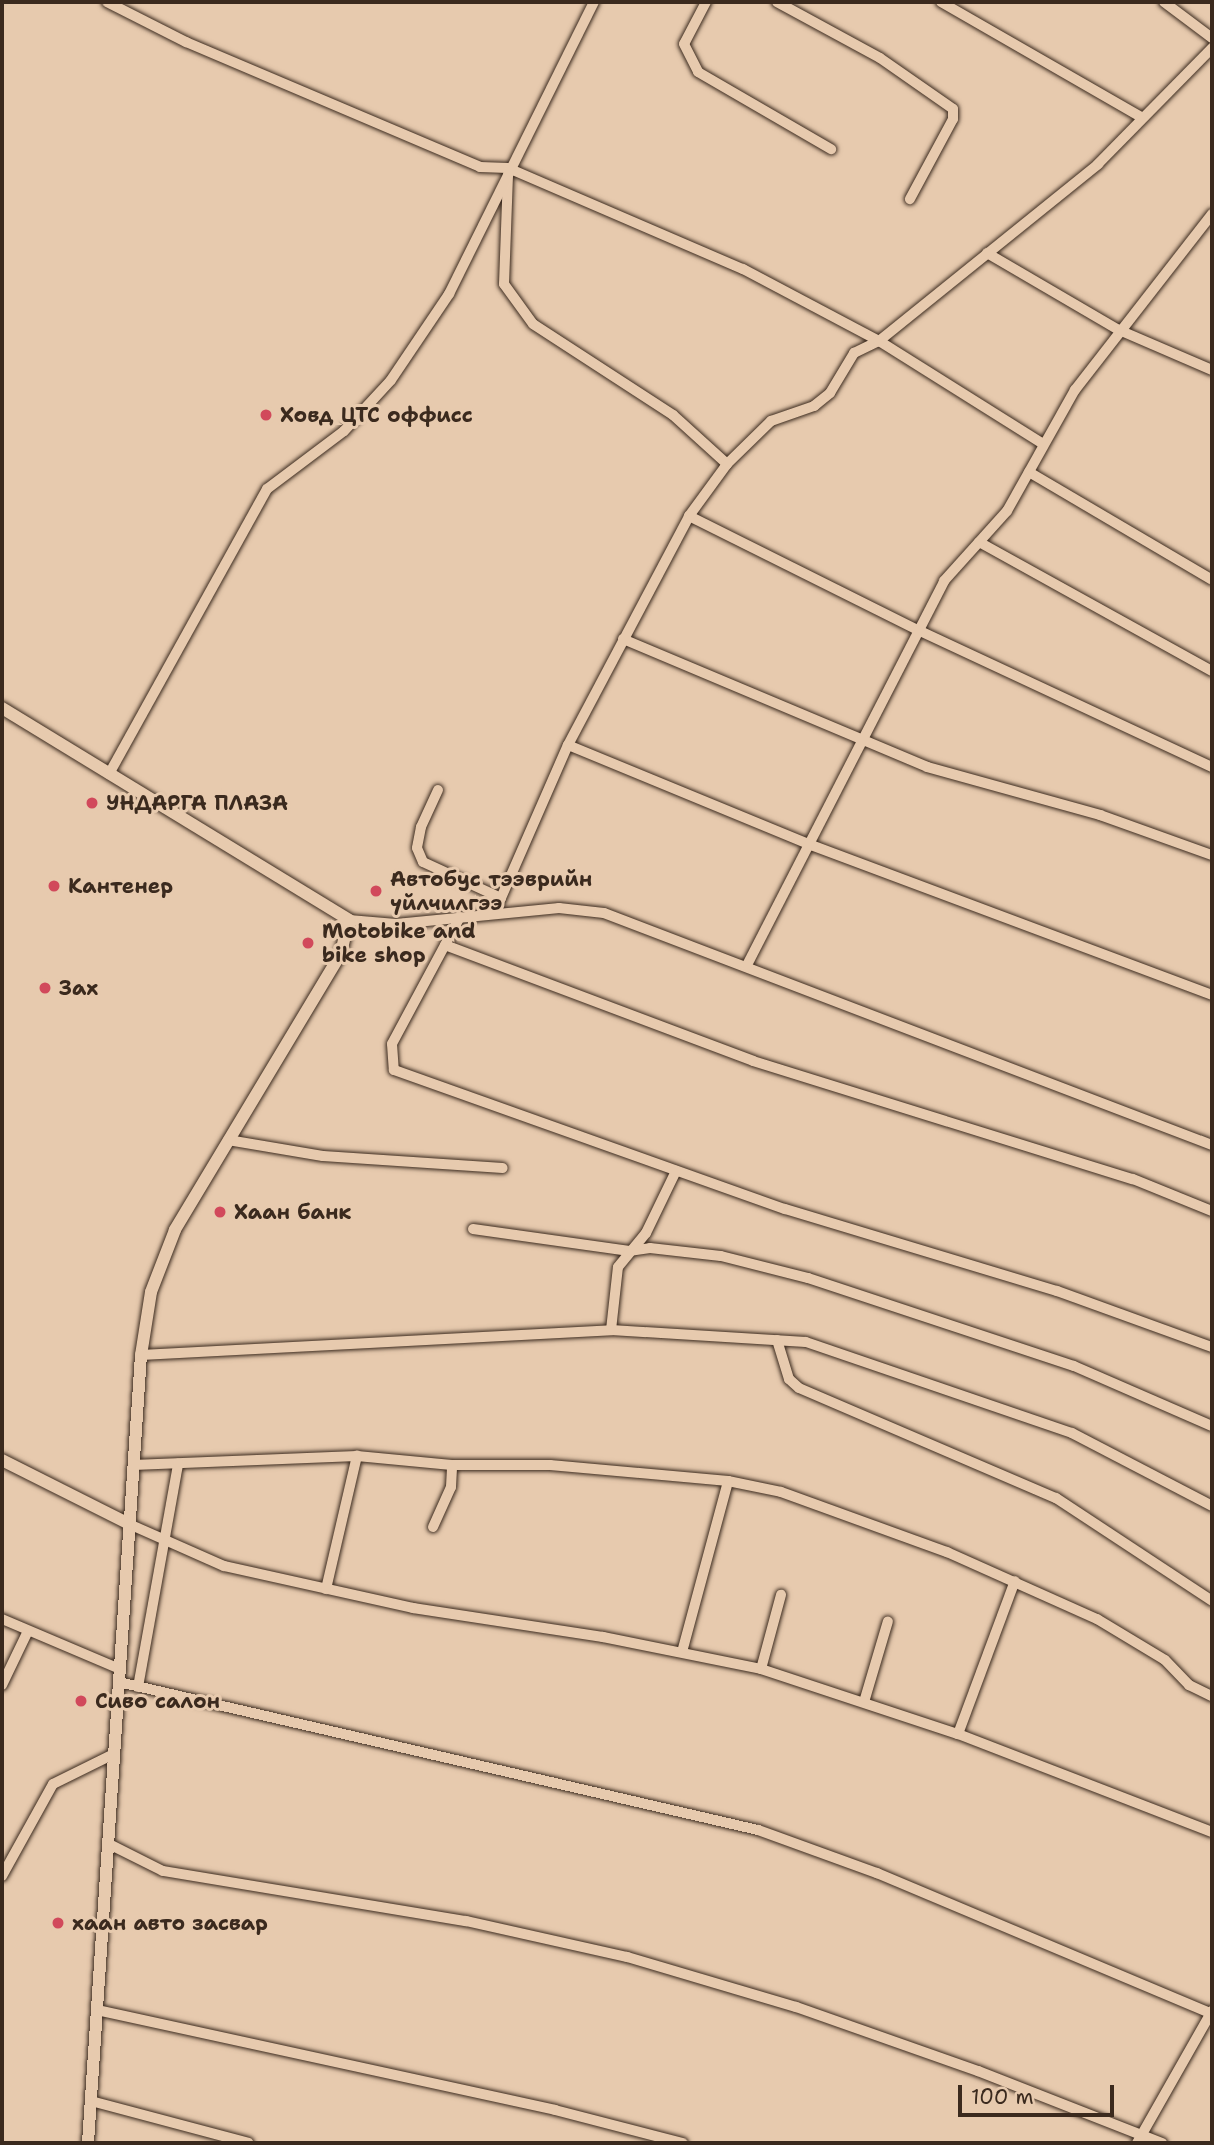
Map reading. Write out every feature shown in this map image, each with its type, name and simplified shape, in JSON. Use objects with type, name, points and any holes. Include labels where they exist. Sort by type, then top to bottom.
[{"type":"street","points":[[107,2],[186,42],[480,167],[508,168],[743,269],[879,341],[1043,444]]},
{"type":"street","points":[[109,774],[267,489],[344,430],[391,380],[449,294],[508,168],[594,2]]},
{"type":"street","points":[[706,2],[684,44],[698,72],[831,149]]},
{"type":"street","points":[[777,2],[880,58],[953,109],[953,119],[911,199]]},
{"type":"street","points":[[941,2],[1141,117]]},
{"type":"street","points":[[1164,2],[1212,38]]},
{"type":"street","points":[[494,914],[568,745],[689,516],[727,464],[771,421],[814,406],[830,393],[854,353],[879,341],[1098,164],[1141,117],[1212,48]]},
{"type":"street","points":[[508,168],[504,284],[533,324],[673,415],[727,464]]},
{"type":"street","points":[[747,965],[865,741],[944,581],[1007,511],[1043,444],[1119,330],[1212,214]]},
{"type":"street","points":[[987,253],[1119,330],[1212,370]]},
{"type":"street","points":[[1028,472],[1212,580]]},
{"type":"street","points":[[689,516],[920,631],[1212,767]]},
{"type":"street","points":[[979,542],[1212,670]]},
{"type":"street","points":[[623,639],[927,767],[1112,819],[1212,855]]},
{"type":"street","points":[[2,708],[349,920],[396,924],[559,908],[604,913],[747,965],[1212,1145]]},
{"type":"street","points":[[568,745],[811,845],[1212,995]]},
{"type":"street","points":[[438,790],[421,827],[417,848],[423,862],[501,898]]},
{"type":"street","points":[[460,917],[392,1044],[394,1070],[676,1171],[1057,1291],[1212,1347]]},
{"type":"street","points":[[88,2143],[128,1524],[141,1355],[151,1292],[163,1255],[228,1140],[340,955],[349,920]]},
{"type":"street","points":[[446,945],[753,1061],[1133,1179],[1212,1211]]},
{"type":"street","points":[[228,1140],[323,1156],[503,1168]]},
{"type":"street","points":[[611,1329],[618,1267],[646,1233],[676,1171]]},
{"type":"street","points":[[473,1229],[629,1251],[650,1248],[721,1256],[808,1278],[1074,1366],[1212,1426]]},
{"type":"street","points":[[141,1355],[611,1329],[806,1342],[878,1364],[1072,1433],[1212,1506]]},
{"type":"street","points":[[777,1340],[789,1379],[799,1388],[1056,1498],[1212,1601]]},
{"type":"street","points":[[133,1465],[357,1456],[452,1465],[550,1465],[728,1481],[781,1492],[860,1518],[1015,1581],[1097,1619],[1165,1660],[1189,1685],[1212,1696]]},
{"type":"street","points":[[326,1589],[357,1456]]},
{"type":"street","points":[[2,1460],[128,1524],[164,1536],[224,1566],[326,1589],[682,1652],[761,1670],[958,1734],[1212,1832]]},
{"type":"street","points":[[138,1687],[178,1464]]},
{"type":"street","points":[[433,1527],[451,1487],[452,1465]]},
{"type":"street","points":[[682,1652],[728,1481]]},
{"type":"street","points":[[958,1734],[1015,1581]]},
{"type":"street","points":[[761,1670],[781,1595]]},
{"type":"street","points":[[2,1619],[119,1675],[138,1687],[758,1830],[877,1873],[1212,2013],[1140,2139]]},
{"type":"street","points":[[864,1702],[888,1621]]},
{"type":"street","points":[[2,1685],[28,1632]]},
{"type":"street","points":[[2,1876],[53,1784],[112,1755]]},
{"type":"street","points":[[109,1844],[163,1871],[466,1921],[627,1957],[796,2007],[1140,2139],[1162,2143]]},
{"type":"street","points":[[97,2010],[555,2110],[683,2143]]},
{"type":"street","points":[[91,2101],[249,2143]]},
{"type":"place","name":"Ховд ЦТС оффисс","points":[[266,415]]},
{"type":"place","name":"УНДАРГА ПЛАЗА","points":[[92,803]]},
{"type":"place","name":"Кантенер","points":[[54,886]]},
{"type":"place","name":"Автобус тээврийн үйлчилгээ","points":[[376,891]]},
{"type":"place","name":"Motobike and bike shop","points":[[308,943]]},
{"type":"place","name":"Зах","points":[[45,988]]},
{"type":"place","name":"Хаан банк","points":[[220,1212]]},
{"type":"place","name":"Сиво салон","points":[[81,1701]]},
{"type":"place","name":"хаан авто засвар","points":[[58,1923]]}]
